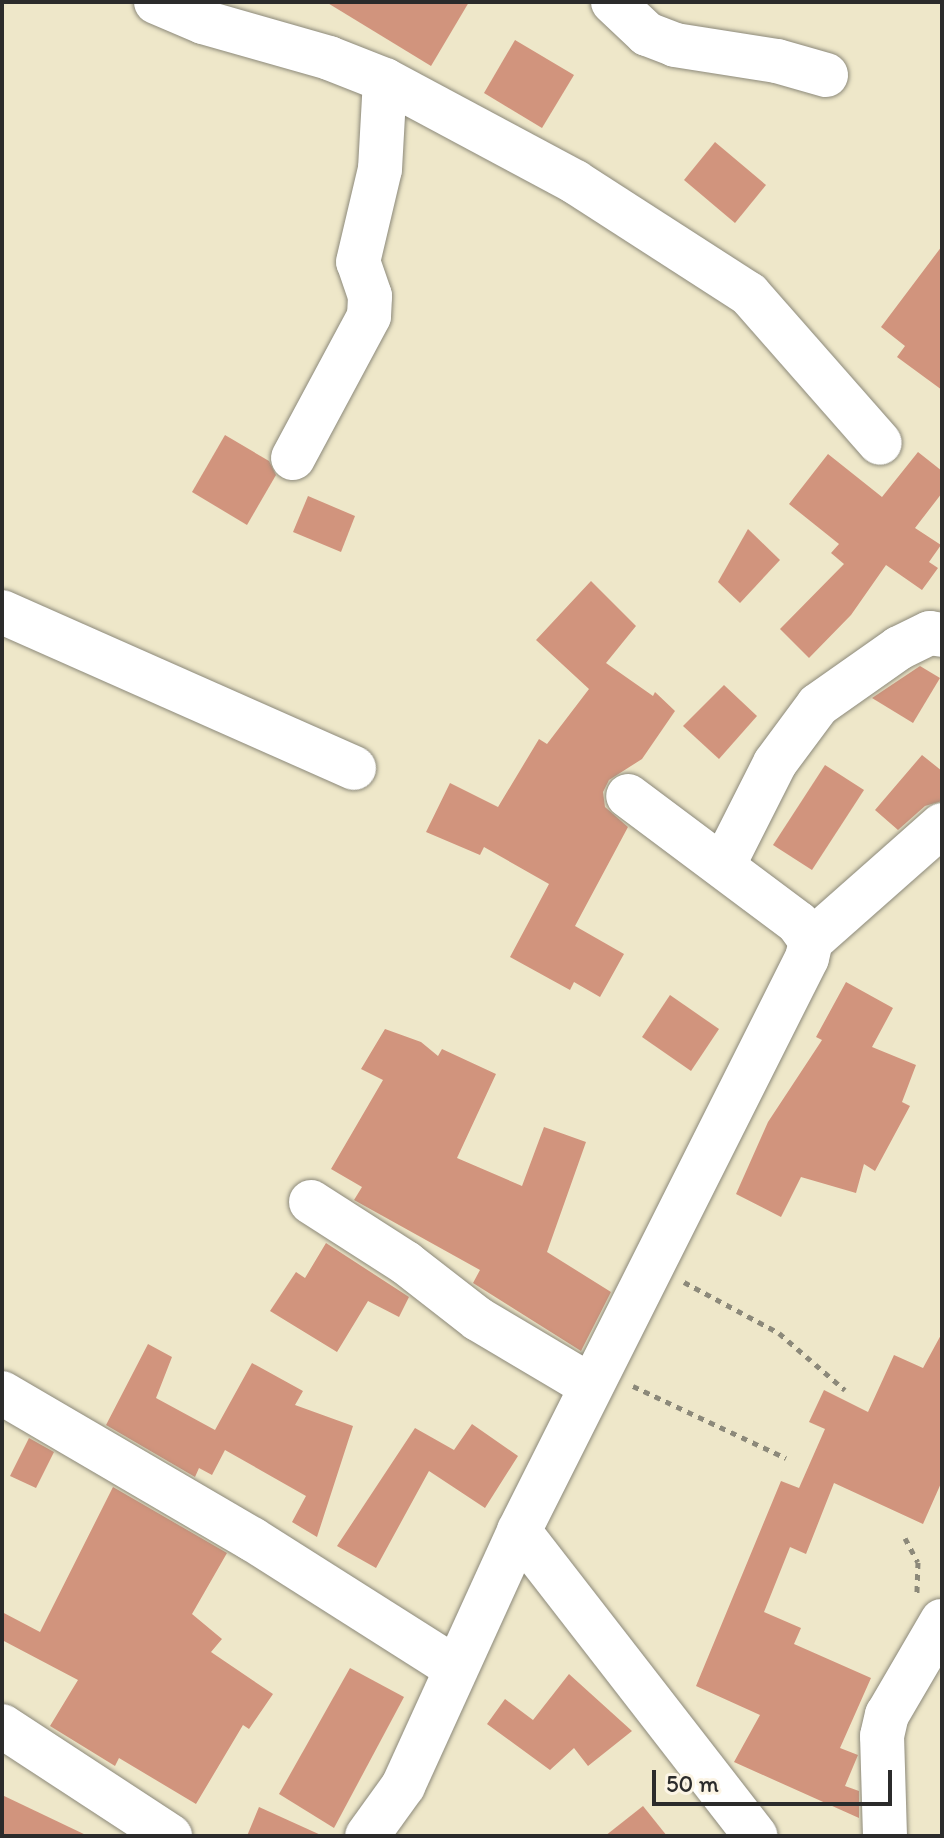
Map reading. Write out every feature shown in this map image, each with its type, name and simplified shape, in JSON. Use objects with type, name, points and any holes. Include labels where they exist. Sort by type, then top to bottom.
[{"type":"street","points":[[156,2],[203,22],[329,58],[385,80],[575,182],[749,294],[880,443]]},
{"type":"street","points":[[613,2],[647,34],[675,45],[777,61],[826,75]]},
{"type":"street","points":[[293,458],[369,316],[370,296],[358,262],[380,169],[385,80]]},
{"type":"street","points":[[2,612],[46,636],[354,768]]},
{"type":"street","points":[[723,866],[775,763],[818,705],[899,648],[930,633],[942,635]]},
{"type":"street","points":[[628,796],[798,923],[811,941]]},
{"type":"street","points":[[367,1836],[380,1811],[403,1786],[519,1531],[807,958],[811,941],[942,825]]},
{"type":"street","points":[[311,1202],[406,1263],[478,1319],[596,1378]]},
{"type":"street","points":[[2,1393],[252,1539],[455,1668]]},
{"type":"street","points":[[519,1531],[756,1836]]},
{"type":"street","points":[[885,1836],[882,1736],[887,1715],[942,1621]]},
{"type":"street","points":[[2,1726],[170,1836]]},
{"type":"street","points":[[401,1836],[403,1786]]},
{"type":"path","points":[[653,1262],[779,1333],[845,1390]]},
{"type":"path","points":[[596,1378],[786,1458]]},
{"type":"building","points":[[326,2],[469,2],[431,66]]},
{"type":"building","points":[[515,40],[574,75],[542,128],[484,93]]},
{"type":"building","points":[[715,142],[766,185],[735,223],[684,180]]},
{"type":"building","points":[[942,246],[942,390],[897,357],[905,346],[881,327]]},
{"type":"building","points":[[225,435],[269,461],[276,475],[247,525],[192,492]]},
{"type":"building","points":[[918,452],[942,471],[942,493],[915,528],[941,545],[929,562],[938,568],[922,590],[886,565],[851,615],[809,658],[780,629],[844,564],[831,553],[839,544],[789,504],[828,454],[882,497]]},
{"type":"building","points":[[308,496],[355,516],[341,552],[293,532]]},
{"type":"building","points":[[748,529],[780,560],[740,603],[718,582]]},
{"type":"building","points":[[591,581],[636,626],[606,663],[653,696],[655,692],[675,711],[642,759],[609,780],[603,792],[605,807],[628,827],[575,926],[624,954],[600,997],[574,982],[570,990],[510,957],[549,884],[484,847],[480,855],[426,832],[450,783],[498,807],[539,739],[547,744],[589,689],[536,640]]},
{"type":"building","points":[[920,666],[940,678],[913,723],[872,698]]},
{"type":"building","points":[[724,685],[757,716],[719,759],[683,726]]},
{"type":"building","points":[[922,755],[942,771],[942,801],[925,806],[898,830],[875,810]]},
{"type":"building","points":[[825,765],[864,790],[812,870],[773,845]]},
{"type":"building","points":[[846,982],[893,1008],[872,1047],[916,1065],[902,1102],[910,1106],[875,1171],[864,1164],[856,1193],[801,1177],[781,1217],[736,1194],[768,1122],[822,1040],[816,1037]]},
{"type":"building","points":[[670,995],[719,1029],[691,1071],[642,1037]]},
{"type":"building","points":[[385,1029],[421,1042],[438,1056],[442,1049],[496,1074],[457,1158],[522,1186],[544,1127],[586,1142],[547,1252],[611,1292],[581,1351],[473,1283],[480,1270],[354,1200],[362,1187],[331,1169],[383,1080],[361,1069]]},
{"type":"building","points":[[326,1243],[409,1297],[399,1317],[368,1301],[337,1352],[270,1311],[296,1272],[305,1278]]},
{"type":"building","points":[[942,1333],[942,1481],[923,1524],[834,1483],[806,1554],[790,1547],[764,1612],[801,1628],[794,1644],[871,1678],[840,1748],[858,1755],[845,1786],[859,1791],[859,1818],[734,1762],[760,1715],[696,1686],[781,1481],[799,1488],[825,1429],[809,1422],[824,1390],[868,1412],[894,1355],[923,1368]]},
{"type":"building","points":[[148,1344],[172,1357],[156,1398],[215,1430],[252,1363],[303,1391],[295,1405],[353,1426],[317,1537],[292,1522],[306,1496],[225,1450],[212,1475],[199,1468],[195,1477],[106,1425]]},
{"type":"building","points":[[472,1424],[518,1456],[485,1508],[429,1471],[376,1568],[337,1546],[415,1428],[454,1450]]},
{"type":"building","points":[[29,1438],[54,1452],[36,1488],[10,1476]]},
{"type":"building","points":[[113,1487],[227,1553],[192,1614],[222,1639],[211,1652],[273,1694],[249,1729],[243,1725],[196,1804],[119,1758],[115,1766],[50,1726],[78,1680],[2,1640],[2,1612],[40,1632]]},
{"type":"building","points":[[350,1668],[404,1697],[334,1828],[279,1794]]},
{"type":"building","points":[[569,1674],[632,1731],[588,1766],[574,1748],[550,1770],[487,1724],[505,1699],[533,1720]]},
{"type":"building","points":[[2,1795],[88,1836],[2,1836]]},
{"type":"building","points":[[643,1806],[667,1836],[605,1836]]},
{"type":"building","points":[[259,1807],[323,1836],[247,1836]]}]
